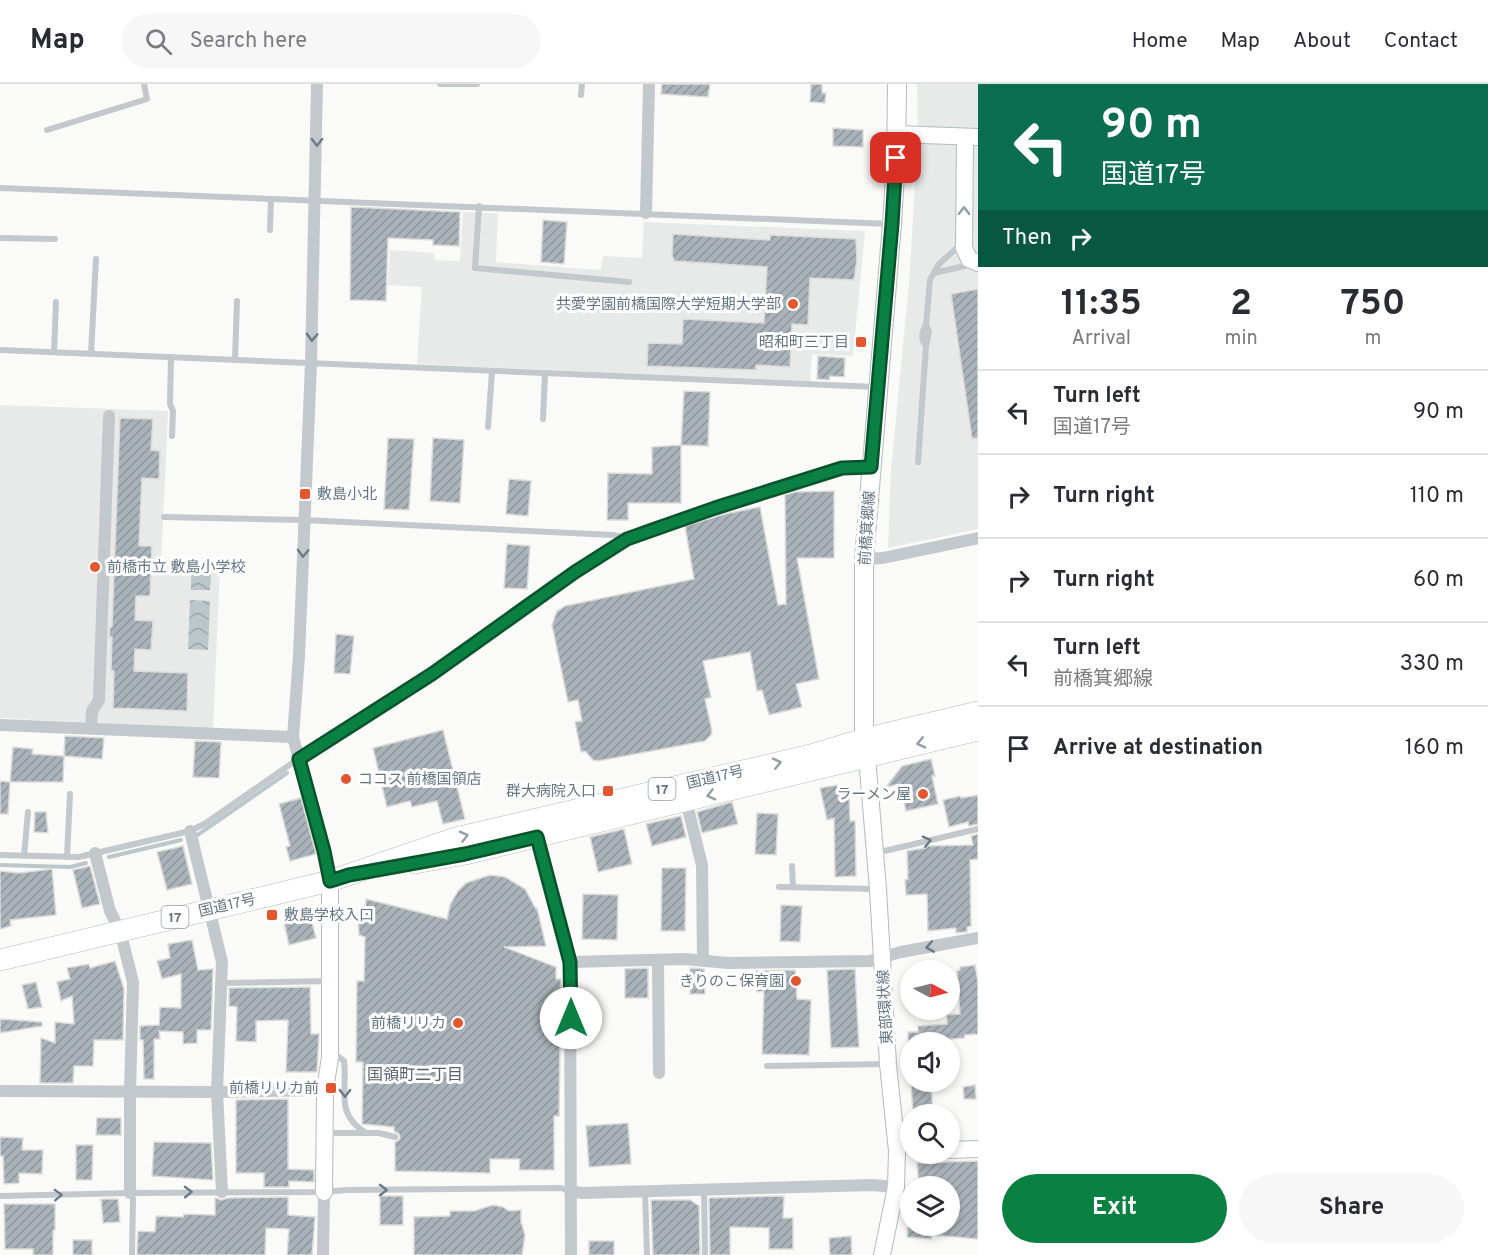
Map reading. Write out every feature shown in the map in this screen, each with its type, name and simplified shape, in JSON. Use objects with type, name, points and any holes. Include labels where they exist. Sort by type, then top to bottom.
[{"type":"highway","name":"国道17号","points":[[0,960],[340,878],[465,854],[686,801],[978,712]]},
{"type":"highway","name":"国道17号","points":[[340,878],[456,838],[811,754],[866,748],[978,730]]},
{"type":"main road","name":"前橋箕郷線","points":[[866,748],[864,559],[892,224],[897,84]]},
{"type":"street","points":[[317,84],[311,363],[293,737],[324,851],[340,878],[331,981],[330,1057],[325,1090],[323,1255]]},
{"type":"street","points":[[646,213],[649,84]]},
{"type":"street","points":[[896,134],[972,137],[964,238],[969,259],[977,263]]},
{"type":"street","points":[[91,728],[92,711],[99,700],[109,416]]},
{"type":"street","points":[[299,759],[432,674],[575,572],[627,539],[715,508],[842,468],[871,467]]},
{"type":"street","points":[[864,559],[883,558],[978,538]]},
{"type":"street","points":[[0,725],[293,737]]},
{"type":"street","name":"東部環状線","points":[[866,748],[878,889],[888,1064],[900,1129]]},
{"type":"street","points":[[686,801],[702,865],[703,961]]},
{"type":"street","points":[[190,831],[222,957],[223,983],[217,1092],[222,1192]]},
{"type":"street","points":[[537,837],[570,962],[571,1255]]},
{"type":"street","points":[[95,853],[110,911],[120,931],[133,982],[130,1192]]},
{"type":"street","points":[[570,962],[870,961],[901,952],[978,938]]},
{"type":"street","points":[[658,960],[659,1073]]},
{"type":"street","points":[[0,1091],[325,1090]]},
{"type":"street","points":[[960,1150],[978,1149]]},
{"type":"street","name":"東部環状線","points":[[882,1255],[901,1164]]},
{"type":"street","points":[[570,1191],[582,1193],[872,1185],[896,1187]]},
{"type":"lane","points":[[47,130],[147,99],[144,84]]},
{"type":"lane","points":[[440,84],[477,84]]},
{"type":"lane","points":[[581,95],[582,84]]},
{"type":"lane","points":[[0,188],[892,224]]},
{"type":"lane","points":[[270,230],[271,199]]},
{"type":"lane","points":[[478,206],[475,268],[629,282]]},
{"type":"lane","points":[[0,238],[55,239]]},
{"type":"lane","points":[[918,462],[926,346],[929,332],[926,324],[930,280],[939,264],[960,246],[964,238]]},
{"type":"lane","points":[[91,354],[96,259]]},
{"type":"lane","points":[[934,273],[977,263]]},
{"type":"lane","points":[[235,360],[237,301]]},
{"type":"lane","points":[[54,352],[56,302]]},
{"type":"lane","points":[[0,350],[878,387]]},
{"type":"lane","points":[[171,357],[172,436]]},
{"type":"lane","points":[[488,428],[492,372]]},
{"type":"lane","points":[[543,419],[545,374]]},
{"type":"lane","points":[[164,516],[304,520],[613,535],[627,539]]},
{"type":"lane","points":[[0,855],[67,857],[95,853],[190,831],[206,823],[299,759]]},
{"type":"lane","points":[[67,857],[70,794]]},
{"type":"lane","points":[[24,855],[28,812]]},
{"type":"lane","points":[[875,853],[978,829]]},
{"type":"lane","points":[[792,866],[792,887]]},
{"type":"lane","points":[[778,887],[878,889]]},
{"type":"lane","points":[[223,983],[331,981]]},
{"type":"lane","points":[[330,1057],[339,1057],[344,1061],[345,1111],[350,1120],[366,1133]]},
{"type":"lane","points":[[767,1066],[888,1064]]},
{"type":"lane","points":[[326,1133],[366,1133],[395,1137]]},
{"type":"lane","points":[[0,1196],[130,1192],[324,1192],[561,1188],[570,1191]]},
{"type":"lane","points":[[704,1188],[705,1255]]},
{"type":"lane","points":[[645,1190],[647,1255]]},
{"type":"lane","points":[[130,1192],[133,1198],[132,1255]]},
{"type":"shaded area","points":[[917,84],[978,84],[978,529],[888,548],[891,469],[909,284],[918,135]]},
{"type":"shaded area","name":"共愛学園前橋国際大学短期大学部","points":[[463,212],[498,214],[496,262],[601,270],[603,256],[642,258],[644,222],[865,231],[853,356],[812,354],[810,382],[417,364],[422,287],[388,285],[390,250],[434,253],[435,260],[460,261]]},
{"type":"shaded area","name":"前橋市立 敷島小学校","points":[[0,405],[168,411],[161,566],[220,568],[213,729],[0,718]]},
{"type":"water","points":[[191,575],[211,575],[210,590],[191,590]]},
{"type":"water","points":[[190,600],[210,601],[208,650],[188,649]]},
{"type":"building","points":[[662,84],[710,84],[708,97],[661,94]]},
{"type":"building","points":[[811,84],[822,84],[822,93],[826,93],[825,103],[810,102]]},
{"type":"building","points":[[833,128],[863,130],[863,147],[833,146]]},
{"type":"building","points":[[351,207],[460,212],[459,246],[433,245],[433,240],[388,238],[386,301],[350,300]]},
{"type":"building","points":[[543,220],[567,222],[564,264],[541,262]]},
{"type":"building","points":[[673,234],[770,240],[770,235],[856,239],[857,260],[854,280],[810,278],[808,325],[792,324],[790,367],[756,365],[756,370],[647,366],[648,343],[682,344],[683,319],[764,323],[767,267],[674,261]]},
{"type":"building","points":[[978,289],[978,438],[972,439],[951,294]]},
{"type":"building","points":[[818,356],[845,358],[844,377],[830,376],[829,380],[817,379]]},
{"type":"building","points":[[684,391],[710,392],[708,446],[681,445]]},
{"type":"building","points":[[120,418],[153,419],[151,450],[160,451],[159,479],[142,478],[139,546],[152,546],[150,596],[136,596],[135,620],[153,621],[151,650],[135,649],[134,671],[188,673],[187,711],[113,708],[114,671],[111,670],[112,637],[109,637],[110,627],[112,627]]},
{"type":"building","points":[[388,438],[414,439],[409,510],[384,509]]},
{"type":"building","points":[[433,438],[464,440],[460,503],[430,501]]},
{"type":"building","points":[[681,445],[681,503],[628,503],[628,520],[607,520],[608,473],[652,474],[652,447]]},
{"type":"building","points":[[509,479],[531,481],[528,516],[506,514]]},
{"type":"building","points":[[834,491],[834,558],[797,558],[819,679],[796,684],[802,707],[769,715],[762,690],[757,691],[750,652],[703,661],[711,697],[705,699],[712,731],[705,741],[598,761],[593,760],[585,751],[581,752],[575,722],[582,721],[578,700],[568,702],[552,625],[557,611],[565,606],[694,579],[685,526],[725,514],[760,507],[778,605],[786,604],[785,495],[795,492]]},
{"type":"building","points":[[507,544],[530,546],[527,589],[504,588]]},
{"type":"building","points":[[336,634],[354,636],[350,674],[334,673]]},
{"type":"building","points":[[443,730],[465,819],[443,824],[437,801],[412,807],[410,801],[387,807],[373,748]]},
{"type":"building","points":[[65,736],[104,738],[102,759],[64,756]]},
{"type":"building","points":[[195,741],[221,742],[219,778],[193,777]]},
{"type":"building","points":[[13,747],[33,749],[32,754],[64,756],[63,782],[10,782]]},
{"type":"building","points":[[931,759],[938,804],[906,811],[900,784],[886,787],[902,766]]},
{"type":"building","points":[[0,781],[10,782],[8,814],[0,814]]},
{"type":"building","points":[[837,785],[838,790],[844,789],[846,794],[849,793],[850,821],[855,821],[856,876],[835,877],[834,818],[827,820],[820,788]]},
{"type":"building","points":[[978,795],[978,824],[969,826],[968,822],[949,827],[943,800]]},
{"type":"building","points":[[301,798],[316,854],[290,861],[286,847],[290,846],[279,804]]},
{"type":"building","points":[[732,802],[738,824],[702,833],[697,812]]},
{"type":"building","points":[[35,812],[46,812],[48,833],[34,832]]},
{"type":"building","points":[[757,813],[778,814],[776,855],[755,854]]},
{"type":"building","points":[[681,816],[686,837],[652,846],[646,824]]},
{"type":"building","points":[[624,829],[632,864],[598,872],[590,837]]},
{"type":"building","points":[[978,834],[978,859],[970,860],[971,926],[967,927],[967,932],[956,933],[956,928],[928,931],[927,894],[906,895],[907,851],[928,846],[973,845],[971,836]]},
{"type":"building","points":[[183,846],[192,884],[167,890],[157,852]]},
{"type":"building","points":[[90,866],[100,904],[82,908],[73,870]]},
{"type":"building","points":[[662,868],[686,868],[685,931],[661,931]]},
{"type":"building","points":[[52,869],[56,915],[10,920],[11,926],[0,929],[0,871],[19,873]]},
{"type":"building","name":"前橋リリカ","points":[[490,875],[505,877],[525,889],[537,908],[546,946],[504,947],[556,967],[556,979],[561,979],[559,1116],[554,1116],[554,1170],[519,1170],[520,1159],[490,1159],[490,1173],[395,1171],[395,1142],[400,1139],[399,1134],[394,1131],[394,1127],[362,1124],[363,1062],[356,1062],[357,981],[364,981],[365,937],[359,935],[358,919],[365,916],[366,899],[447,919],[450,905],[458,891],[466,883]]},
{"type":"building","points":[[583,894],[618,895],[617,940],[582,939]]},
{"type":"building","points":[[781,905],[802,906],[800,942],[780,941]]},
{"type":"building","points":[[309,911],[316,938],[289,945],[283,918]]},
{"type":"building","points":[[192,940],[198,970],[213,969],[211,1030],[197,1030],[197,1043],[183,1044],[183,1032],[159,1031],[160,1039],[154,1039],[154,1079],[144,1079],[143,1040],[140,1040],[140,1026],[159,1025],[160,1007],[181,1008],[181,974],[162,979],[157,961],[170,958],[168,944]]},
{"type":"building","points":[[115,961],[124,989],[123,1040],[94,1040],[93,1066],[74,1066],[73,1083],[40,1083],[41,1038],[55,1043],[55,1022],[74,1024],[72,996],[61,1001],[57,982],[70,979],[67,968],[89,964],[90,968]]},
{"type":"building","points":[[975,965],[978,982],[978,1034],[965,1035],[964,1038],[960,1038],[960,1032],[918,1032],[918,1026],[947,1024],[947,1020],[960,1020],[960,967]]},
{"type":"building","points":[[648,968],[648,998],[625,998],[625,969]]},
{"type":"building","points":[[690,968],[704,969],[705,994],[690,994]]},
{"type":"building","points":[[855,969],[859,1047],[831,1048],[827,970]]},
{"type":"building","points":[[795,970],[797,999],[811,1000],[809,1055],[762,1054],[764,991],[757,992],[756,971]]},
{"type":"building","points":[[36,982],[42,1007],[28,1009],[22,985]]},
{"type":"building","points":[[310,987],[311,1034],[319,1034],[317,1072],[286,1072],[288,1020],[256,1021],[256,1042],[236,1041],[237,1007],[229,1006],[229,988]]},
{"type":"building","points":[[0,1019],[42,1022],[42,1026],[0,1033]]},
{"type":"building","points":[[975,1085],[976,1099],[964,1099],[963,1087]]},
{"type":"building","points":[[912,1092],[932,1092],[932,1104],[912,1104]]},
{"type":"building","points":[[288,1099],[288,1169],[314,1170],[314,1182],[289,1181],[289,1187],[264,1187],[264,1173],[236,1173],[236,1100]]},
{"type":"building","points":[[97,1118],[121,1118],[121,1135],[96,1135]]},
{"type":"building","points":[[628,1123],[631,1164],[589,1167],[586,1126]]},
{"type":"building","points":[[0,1137],[23,1138],[22,1150],[43,1150],[42,1174],[19,1173],[19,1183],[4,1184]]},
{"type":"building","points":[[154,1142],[211,1143],[213,1180],[152,1176]]},
{"type":"building","points":[[76,1145],[93,1145],[92,1180],[76,1180]]},
{"type":"building","points":[[978,1161],[978,1239],[944,1236],[960,1236],[960,1176],[918,1176],[917,1164],[960,1164],[960,1162]]},
{"type":"building","points":[[380,1196],[403,1196],[403,1225],[380,1225]]},
{"type":"building","points":[[784,1196],[783,1218],[793,1218],[793,1249],[769,1249],[769,1228],[730,1227],[730,1255],[710,1255],[709,1198]]},
{"type":"building","points":[[288,1197],[288,1215],[315,1217],[312,1255],[287,1255],[289,1229],[266,1228],[265,1255],[137,1255],[138,1231],[155,1232],[156,1216],[215,1215],[215,1198],[222,1200]]},
{"type":"building","points":[[101,1199],[118,1199],[120,1222],[103,1223]]},
{"type":"building","points":[[651,1200],[690,1200],[699,1206],[700,1255],[653,1255]]},
{"type":"building","points":[[4,1204],[55,1204],[53,1255],[33,1255],[33,1249],[5,1249]]},
{"type":"building","points":[[493,1205],[509,1211],[521,1210],[521,1222],[525,1235],[522,1255],[414,1255],[414,1217],[450,1216],[450,1211],[474,1211]]},
{"type":"building","points":[[851,1236],[852,1255],[830,1255],[829,1238]]},
{"type":"building","points":[[907,1236],[932,1236],[931,1239]]},
{"type":"building","points":[[73,1240],[92,1240],[92,1255],[73,1255]]},
{"type":"building","points":[[589,1241],[614,1241],[614,1255],[589,1255]]},
{"type":"waterway","points":[[196,836],[287,773]]},
{"type":"waterway","points":[[109,857],[181,840]]},
{"type":"waterway","points":[[0,865],[70,867],[86,863]]},
{"type":"place","name":"共愛学園前橋国際大学短期大学部","points":[[793,304]]},
{"type":"place","name":"昭和町三丁目","points":[[861,342]]},
{"type":"place","name":"敷島小北","points":[[305,494]]},
{"type":"place","name":"前橋市立 敷島小学校","points":[[95,567]]},
{"type":"place","name":"ココス 前橋国領店","points":[[346,779]]},
{"type":"place","name":"群大病院入口","points":[[608,791]]},
{"type":"place","name":"ラーメン屋","points":[[923,794]]},
{"type":"place","name":"敷島学校入口","points":[[272,915]]},
{"type":"place","name":"きりのこ保育園","points":[[796,981]]},
{"type":"place","name":"前橋リリカ","points":[[458,1023]]},
{"type":"place","name":"前橋リリカ前","points":[[331,1088]]},
{"type":"district","name":"国領町二丁目","points":[[415,1074]]},
{"type":"route","points":[[571,1018],[570,962],[537,837],[465,854],[349,875],[330,881],[299,759],[432,674],[617,544],[649,530],[842,468],[871,467],[896,158]]}]
